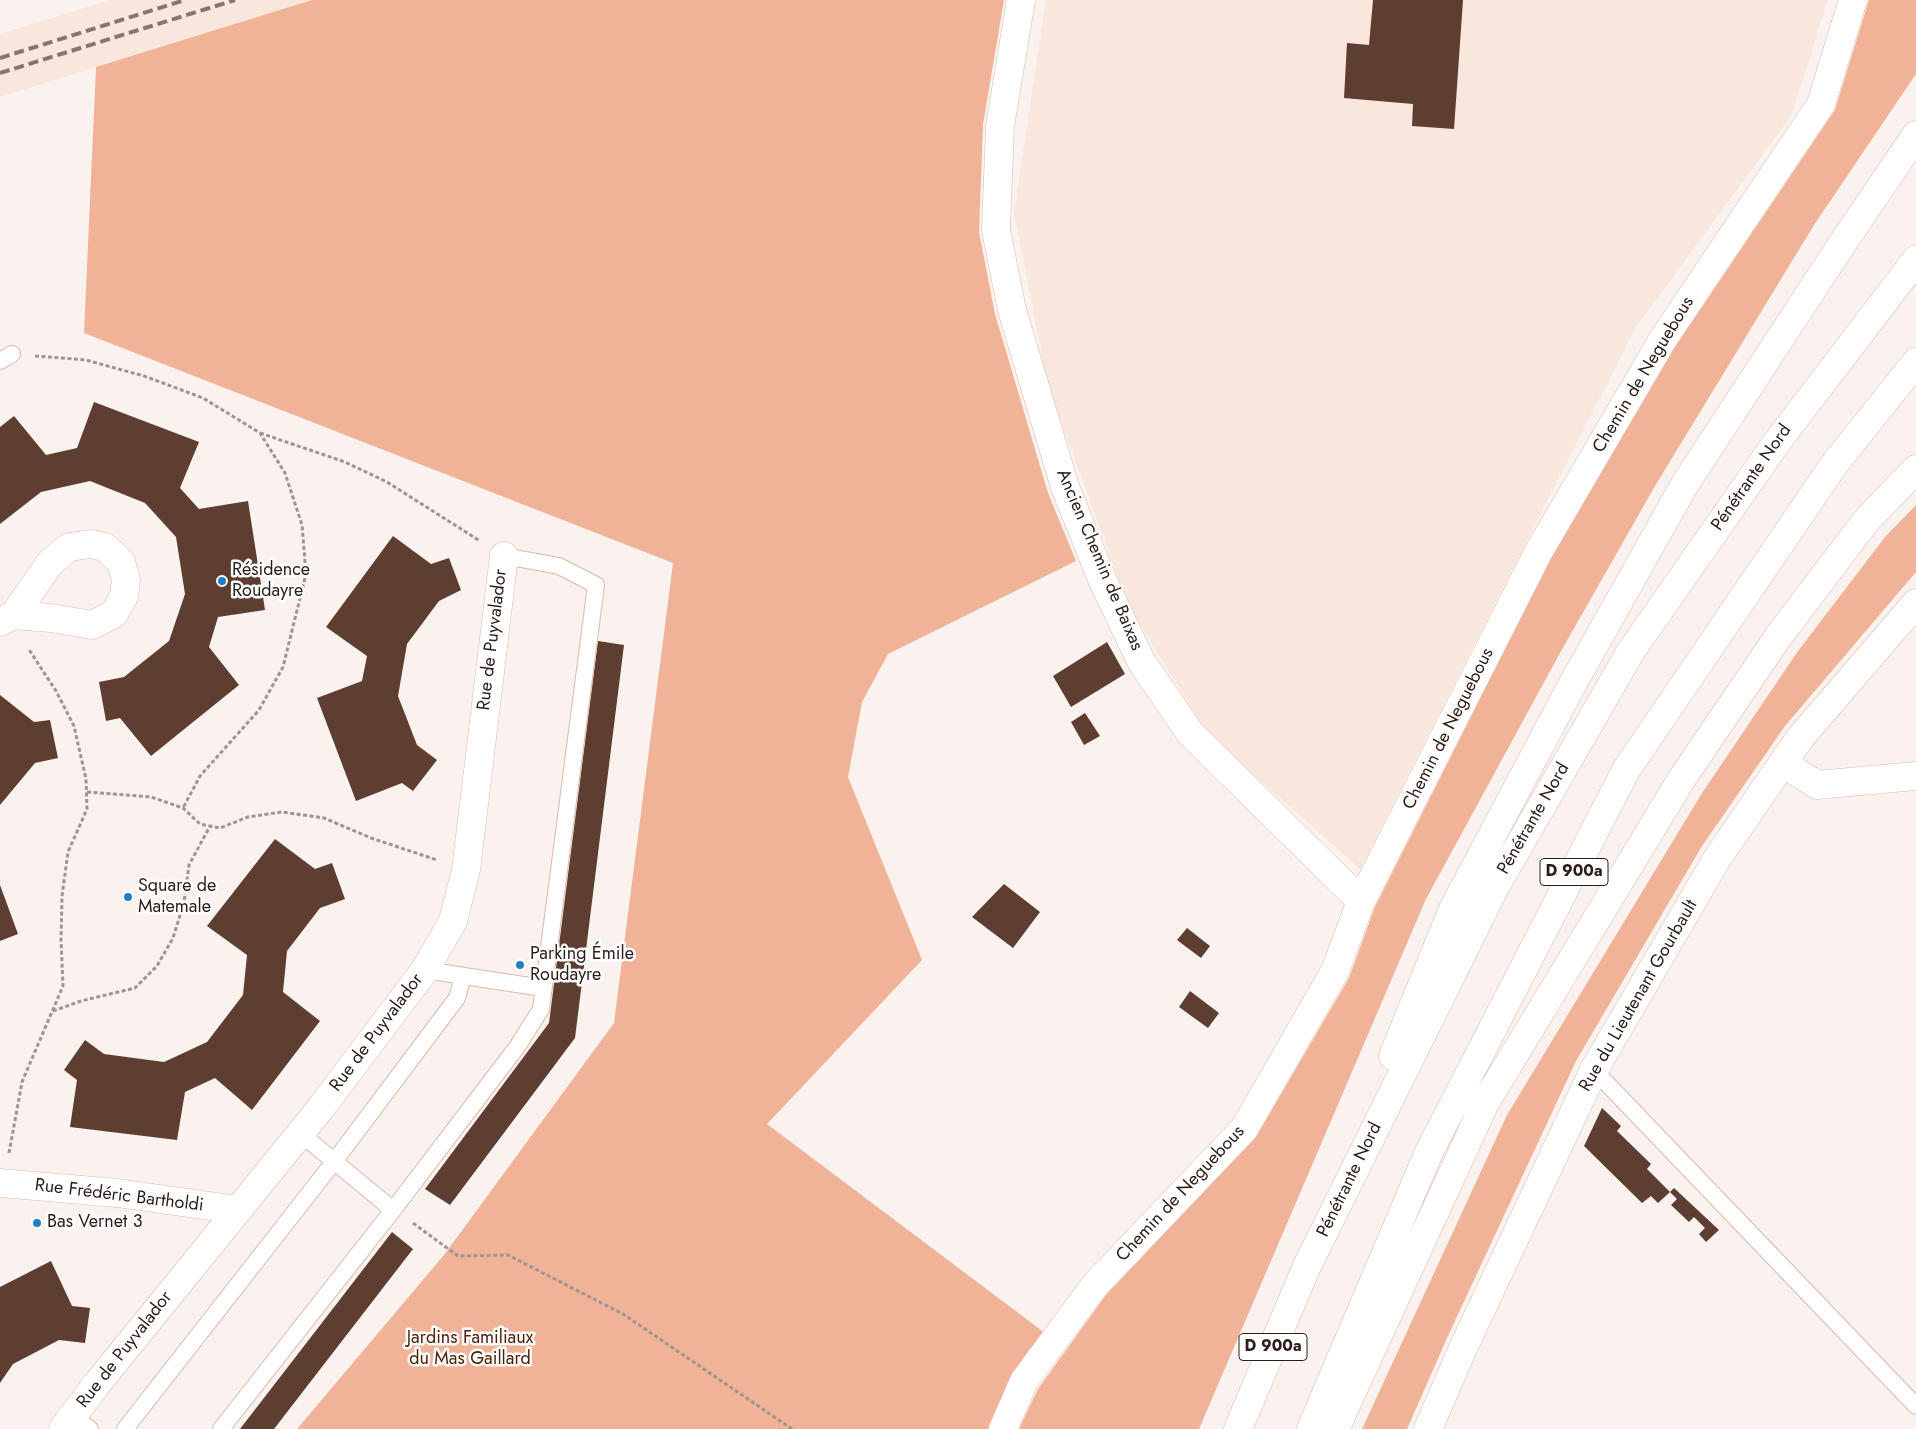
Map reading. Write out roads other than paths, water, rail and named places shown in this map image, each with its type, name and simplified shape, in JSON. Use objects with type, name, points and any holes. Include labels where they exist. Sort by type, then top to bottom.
[{"type":"main road","name":"Ancien Chemin de Baixas","points":[[1021,0],[1000,126],[996,230],[1012,310],[1065,487],[1102,579],[1142,661],[1190,733],[1361,901]]},
{"type":"main road","name":"Chemin de Neguebous","points":[[1003,1429],[1024,1381],[1095,1286],[1244,1129],[1335,971],[1361,901],[1539,551],[1663,339],[1821,104],[1854,0]]},
{"type":"main road","points":[[1307,1266],[1453,910],[1572,685],[1684,484],[1916,135]]},
{"type":"main road","name":"Pénétrante Nord","points":[[1238,1429],[1307,1266],[1494,889],[1631,651],[1777,442],[1916,260]]},
{"type":"main road","name":"D 900a","points":[[1311,1429],[1429,1152],[1626,770],[1833,466],[1916,362]]},
{"type":"main road","points":[[1335,1429],[1485,1103],[1495,1086],[1681,780],[1778,636],[1866,521],[1916,470]]},
{"type":"main road","name":"Rue de Puyvalador","points":[[75,1425],[96,1385],[300,1133],[425,970],[452,921],[466,870],[504,556]]},
{"type":"main road","name":"Rue du Lieutenant Gourbault","points":[[1428,1429],[1464,1346],[1594,1070],[1718,857],[1800,738],[1916,602]]},
{"type":"main road","points":[[1783,763],[1817,785],[1916,776]]},
{"type":"main road","name":"Rue Frédéric Bartholdi","points":[[2,1183],[117,1193],[238,1210]]},
{"type":"lane","points":[[220,1429],[393,1210],[517,1047],[541,1009],[596,585],[559,566],[504,556]]},
{"type":"lane","points":[[425,970],[543,988]]},
{"type":"lane","points":[[125,1429],[333,1163],[458,998],[463,976]]},
{"type":"lane","points":[[1594,1070],[1916,1406]]},
{"type":"lane","points":[[300,1133],[333,1163],[393,1210]]},
{"type":"railway","points":[[0,58],[185,0]]},
{"type":"railway","points":[[0,73],[235,0]]},
{"type":"place","name":"Résidence Roudayre","points":[[222,581]]},
{"type":"place","name":"Square de Matemale","points":[[128,897]]},
{"type":"place","name":"Parking Émile Roudayre","points":[[520,965]]},
{"type":"place","name":"Bas Vernet 3","points":[[37,1223]]},
{"type":"park label","name":"Jardins Familiaux du Mas Gaillard","points":[[470,1349]]}]
